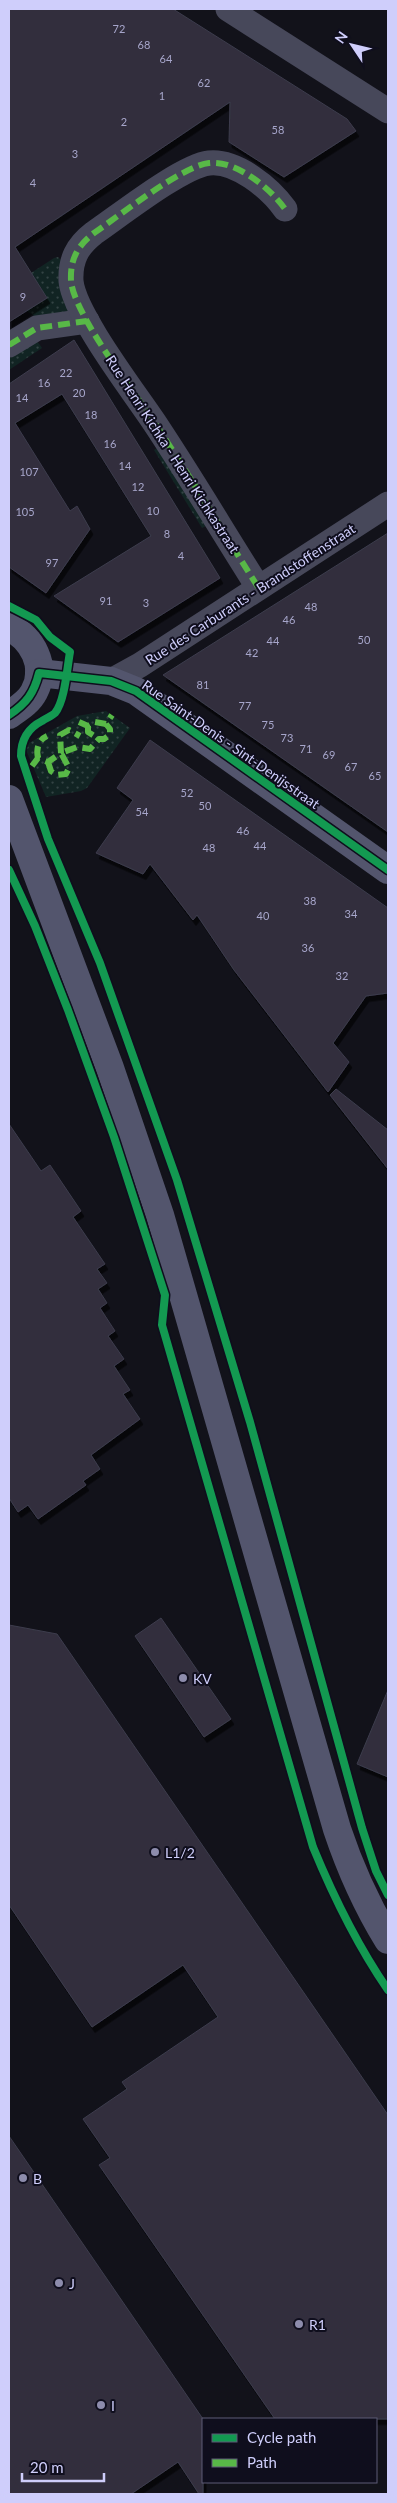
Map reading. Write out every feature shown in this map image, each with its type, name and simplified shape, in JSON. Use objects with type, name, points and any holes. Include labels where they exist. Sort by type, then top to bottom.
[{"type":"main road","points":[[9,627],[26,638],[36,654],[39,673],[35,691],[24,706],[9,714]]},
{"type":"main road","name":"Rue Saint-Denis - Sint-Denijsstraat","points":[[39,673],[111,681],[136,691],[388,870]]},
{"type":"main road","points":[[9,800],[110,1068],[160,1215],[337,1829],[351,1869],[366,1902],[388,1940]]},
{"type":"street","points":[[228,9],[388,111]]},
{"type":"street","name":"Rue Henri Kichka - Henri Kichkastraat","points":[[258,587],[87,321],[71,283],[74,254],[84,241],[94,232],[184,171],[209,163],[228,166],[264,186],[285,209]]},
{"type":"street","points":[[9,345],[37,328],[87,321]]},
{"type":"street","name":"Rue des Carburants - Brandstoffenstraat","points":[[111,681],[140,665],[388,504]]},
{"type":"green space","points":[[58,257],[63,262],[70,308],[67,312],[37,318],[27,311],[47,298],[31,273]]},
{"type":"green space","points":[[35,338],[42,348],[9,370],[9,354]]},
{"type":"green space","points":[[159,447],[208,525],[202,528],[154,450]]},
{"type":"green space","points":[[106,711],[130,728],[87,788],[81,791],[46,797],[26,750],[29,743],[77,716]]},
{"type":"building","points":[[9,9],[173,9],[347,119],[356,131],[284,177],[229,142],[230,102],[15,247],[47,298],[9,322]]},
{"type":"building","points":[[74,340],[220,578],[118,642],[54,596],[151,536],[62,394],[15,423],[70,511],[77,506],[90,529],[46,593],[9,567],[9,384]]},
{"type":"building","points":[[388,533],[388,832],[163,675]]},
{"type":"building","points":[[150,740],[388,908],[388,993],[366,996],[333,1043],[349,1062],[328,1092],[234,970],[197,915],[193,920],[150,864],[143,874],[96,853],[133,800],[117,788]]},
{"type":"building","points":[[336,1089],[388,1130],[388,1169],[330,1095]]},
{"type":"building","points":[[9,1124],[41,1171],[50,1165],[81,1211],[73,1217],[105,1264],[97,1269],[107,1283],[98,1289],[107,1303],[100,1308],[115,1331],[108,1336],[124,1359],[114,1366],[130,1390],[123,1394],[140,1419],[91,1455],[100,1469],[83,1481],[86,1485],[38,1519],[28,1505],[18,1512],[9,1498]]},
{"type":"building","name":"KV","points":[[161,1618],[231,1719],[204,1737],[135,1636]]},
{"type":"building","points":[[9,1625],[57,1634],[388,2115],[388,2419],[274,2418],[99,2165],[110,2158],[83,2119],[127,2089],[122,2082],[218,2017],[183,1965],[92,2027],[9,1905]]},
{"type":"building","points":[[388,1690],[388,1777],[357,1764]]},
{"type":"building","name":"I","points":[[9,2136],[202,2418],[203,2494],[199,2494],[178,2462],[131,2494],[9,2494]]},
{"type":"marked path","points":[[258,587],[167,442],[93,332],[82,313],[75,295],[71,273],[73,260],[79,248],[88,238],[167,182],[197,166],[219,163],[241,171],[261,184],[285,209]]},
{"type":"marked path","points":[[9,345],[37,328],[87,321]]},
{"type":"marked path","points":[[79,722],[88,726],[95,722],[106,724],[112,715]]},
{"type":"marked path","points":[[48,762],[51,771],[57,775],[66,774],[69,768],[61,753],[77,747],[90,749],[99,739],[104,739],[110,735],[110,729],[106,724]]},
{"type":"marked path","points":[[88,726],[88,732],[99,739]]},
{"type":"marked path","points":[[32,766],[38,758],[48,762],[61,753],[60,735],[69,730],[80,736]]},
{"type":"marked path","points":[[38,758],[38,745],[47,736]]},
{"type":"cycle path","points":[[9,606],[36,620],[50,637],[70,652],[63,693],[58,708],[54,714],[29,731],[22,745],[21,756],[48,839],[100,963],[177,1180],[250,1422],[362,1828],[376,1871],[388,1895]]},
{"type":"cycle path","points":[[9,715],[29,697],[39,673],[111,681],[136,691],[388,870]]},
{"type":"cycle path","points":[[9,870],[35,926],[68,1010],[114,1137],[165,1295],[162,1325],[313,1847],[347,1921],[366,1956],[388,1990]]},
{"type":"place","name":"KV","points":[[183,1678]]},
{"type":"place","name":"L1/2","points":[[155,1852]]},
{"type":"place","name":"B","points":[[23,2178]]},
{"type":"place","name":"J","points":[[59,2283]]},
{"type":"place","name":"R1","points":[[299,2324]]},
{"type":"place","name":"I","points":[[101,2405]]}]
